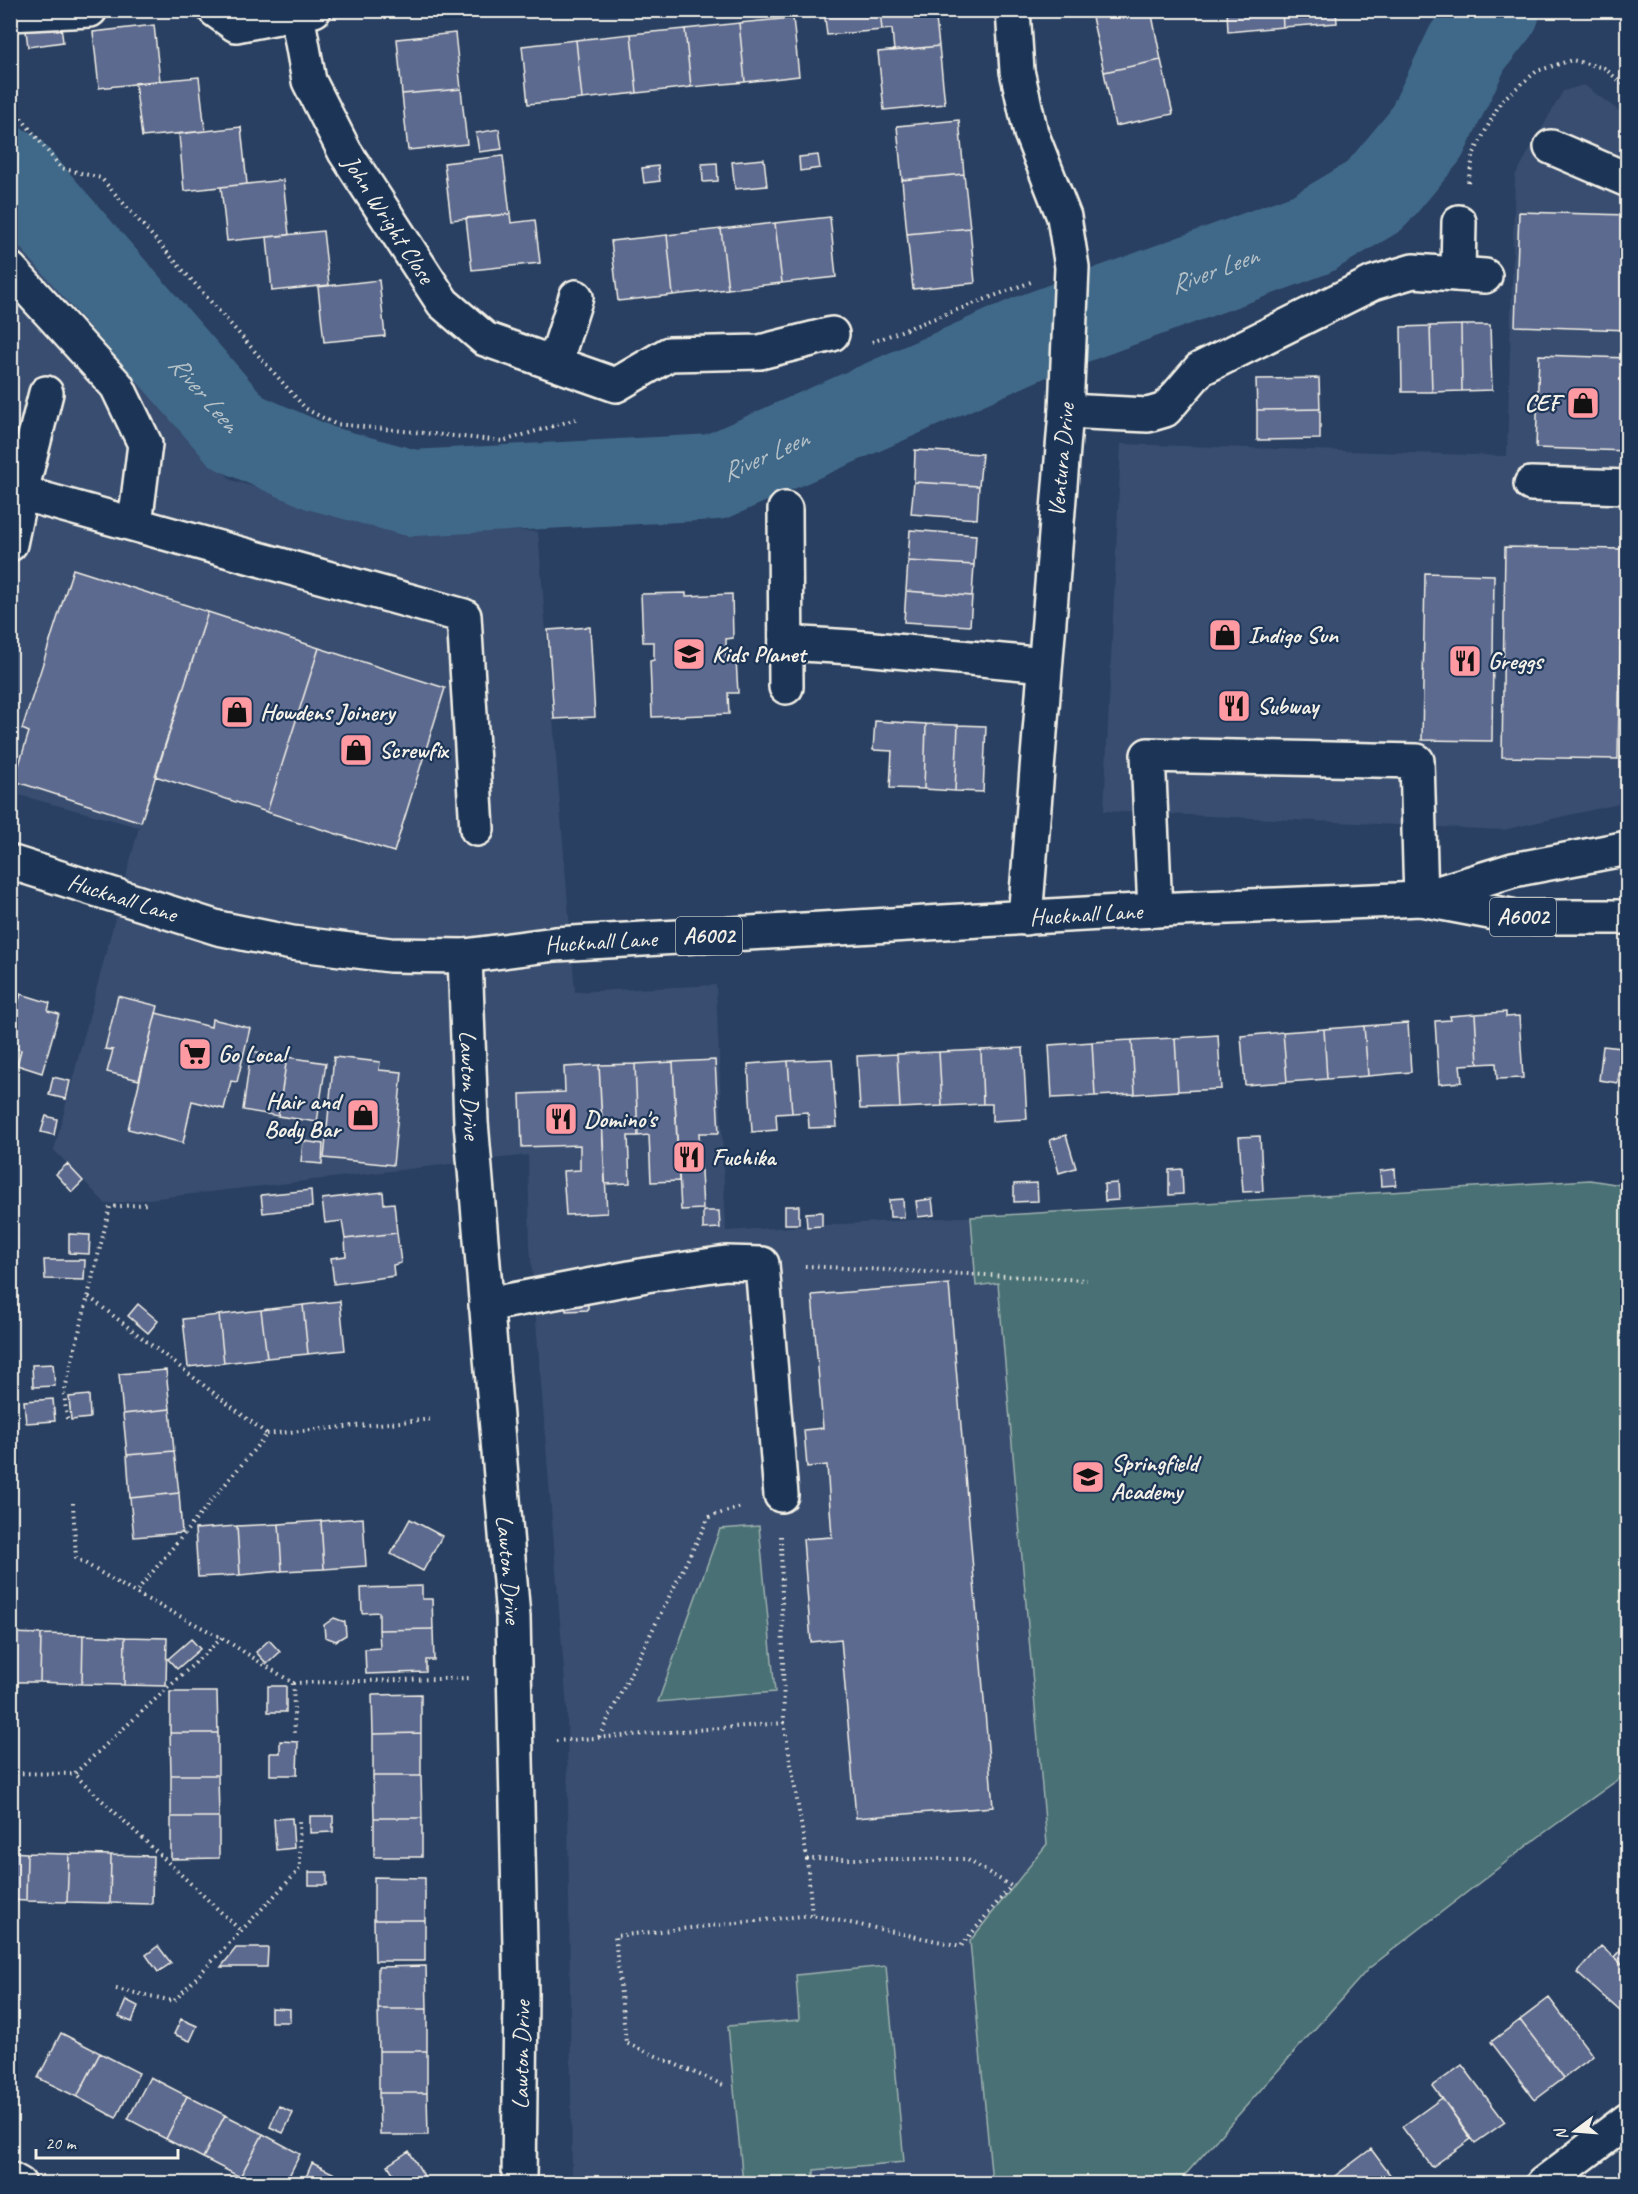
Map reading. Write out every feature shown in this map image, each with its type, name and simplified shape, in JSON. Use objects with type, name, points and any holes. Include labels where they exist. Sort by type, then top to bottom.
[{"type":"street","points":[[10,14],[90,10]]},
{"type":"street","name":"Ventura Drive","points":[[1013,10],[1017,71],[1031,133],[1064,217],[1072,267],[1066,399],[1025,918]]},
{"type":"street","name":"John Wright Close","points":[[225,18],[306,12],[309,81],[345,152],[443,303],[485,339],[616,385],[669,354],[760,352],[832,334]]},
{"type":"street","points":[[1551,147],[1628,180]]},
{"type":"street","points":[[1066,399],[1148,415],[1165,410],[1200,369],[1373,283],[1413,271],[1472,275],[1459,222]]},
{"type":"street","points":[[10,269],[117,386],[145,444],[135,524]]},
{"type":"street","points":[[555,363],[576,297]]},
{"type":"street","points":[[10,544],[16,491],[46,393]]},
{"type":"street","points":[[1531,484],[1628,487]]},
{"type":"street","points":[[16,491],[464,616],[477,829]]},
{"type":"street","points":[[785,509],[786,687]]},
{"type":"street","points":[[786,644],[852,647],[1045,665]]},
{"type":"street","points":[[1155,910],[1148,754],[1418,761],[1421,899]]},
{"type":"street","name":"Hucknall Lane","points":[[1421,899],[1513,870],[1628,848]]},
{"type":"street","name":"Hucknall Lane","points":[[10,862],[218,928],[292,943],[390,955],[465,956],[555,944],[1155,910],[1421,899],[1516,917],[1628,917]]},
{"type":"street","name":"Lawton Drive","points":[[465,956],[471,1122],[513,1617],[521,1993],[519,2184]]},
{"type":"street","points":[[486,1305],[646,1275],[726,1263],[762,1264],[781,1495]]},
{"type":"street","points":[[1543,2184],[1628,2120]]},
{"type":"street","points":[[10,2180],[19,2184]]},
{"type":"path","points":[[10,104],[61,168],[101,178],[306,409],[335,424],[503,441],[587,416]]},
{"type":"path","points":[[67,1419],[64,1393],[110,1207],[148,1204]]},
{"type":"path","points":[[762,1264],[1087,1280]]},
{"type":"path","points":[[88,1297],[267,1434],[434,1419]]},
{"type":"path","points":[[135,1593],[267,1434]]},
{"type":"path","points":[[599,1738],[709,1517],[781,1495],[784,1723],[807,1859],[812,1916]]},
{"type":"path","points":[[73,1503],[76,1558],[135,1593],[222,1638],[293,1683],[515,1676]]},
{"type":"path","points":[[74,1774],[222,1638]]},
{"type":"path","points":[[293,1683],[295,1737]]},
{"type":"path","points":[[516,1744],[784,1723]]},
{"type":"path","points":[[10,1773],[74,1774],[241,1930]]},
{"type":"path","points":[[116,1989],[174,2001],[300,1869],[299,1817]]},
{"type":"path","points":[[723,2085],[626,2043],[615,1936],[812,1916],[961,1946],[1011,1886],[966,1858],[807,1859]]},
{"type":"shaded area","points":[[1584,85],[1627,117],[1627,802],[1503,830],[1104,811],[1121,444],[1507,456],[1515,176],[1563,91]]},
{"type":"shaded area","name":"Springfield Academy","points":[[10,226],[231,480],[370,521],[538,532],[575,992],[716,985],[726,1231],[1590,1180],[1627,1186],[1627,1773],[1537,1838],[1368,1969],[1178,2183],[572,2183],[567,1709],[530,1245],[528,1155],[106,1204],[54,1150],[139,827],[11,793]]},
{"type":"green space","points":[[1590,1180],[1627,1186],[1627,1773],[1537,1838],[1368,1969],[1178,2183],[992,2183],[970,1941],[1047,1844],[998,1283],[976,1286],[971,1217]]},
{"type":"green space","points":[[759,1526],[775,1692],[658,1702],[720,1529]]},
{"type":"green space","points":[[886,1966],[904,2162],[814,2170],[814,2178],[743,2183],[728,2026],[799,2020],[796,1975]]},
{"type":"building","points":[[824,10],[880,10],[882,30],[827,35]]},
{"type":"building","points":[[880,10],[935,10],[939,46],[894,51],[892,29],[882,30]]},
{"type":"building","points":[[1091,10],[1125,10],[1092,17]]},
{"type":"building","points":[[1125,10],[1151,10],[1161,60],[1104,72],[1092,17]]},
{"type":"building","points":[[1227,10],[1282,10],[1283,27],[1228,32]]},
{"type":"building","points":[[1282,10],[1336,10],[1337,23],[1283,27]]},
{"type":"building","points":[[793,18],[799,76],[745,82],[739,23]]},
{"type":"building","points":[[739,23],[745,82],[691,87],[685,29]]},
{"type":"building","points":[[154,25],[160,81],[99,88],[93,32]]},
{"type":"building","points":[[61,26],[63,42],[28,47],[26,31]]},
{"type":"building","points":[[685,29],[691,87],[637,93],[631,34]]},
{"type":"building","points":[[455,33],[461,89],[402,94],[397,39]]},
{"type":"building","points":[[631,34],[637,93],[582,99],[576,40]]},
{"type":"building","points":[[576,40],[582,99],[528,104],[522,46]]},
{"type":"building","points":[[939,46],[945,104],[884,110],[878,52]]},
{"type":"building","points":[[1161,60],[1173,114],[1115,126],[1104,72]]},
{"type":"building","points":[[199,77],[205,131],[142,137],[135,83]]},
{"type":"building","points":[[461,89],[467,144],[408,150],[402,94]]},
{"type":"building","points":[[959,120],[964,174],[902,180],[897,126]]},
{"type":"building","points":[[241,127],[247,184],[184,191],[179,134]]},
{"type":"building","points":[[499,129],[502,149],[479,152],[476,133]]},
{"type":"building","points":[[818,155],[820,168],[800,171],[799,157]]},
{"type":"building","points":[[503,156],[510,214],[451,220],[444,163]]},
{"type":"building","points":[[764,159],[767,186],[735,189],[732,162]]},
{"type":"building","points":[[717,163],[718,181],[703,182],[702,164]]},
{"type":"building","points":[[658,166],[660,181],[644,183],[642,168]]},
{"type":"building","points":[[964,174],[970,228],[907,234],[902,180]]},
{"type":"building","points":[[283,180],[289,235],[227,241],[221,187]]},
{"type":"building","points":[[1519,212],[1628,215],[1628,330],[1515,326]]},
{"type":"building","points":[[510,214],[511,223],[535,220],[540,263],[472,270],[466,218]]},
{"type":"building","points":[[830,217],[836,277],[782,283],[775,223]]},
{"type":"building","points":[[775,223],[782,283],[728,289],[721,229]]},
{"type":"building","points":[[970,228],[975,283],[913,289],[907,234]]},
{"type":"building","points":[[721,229],[728,289],[673,295],[667,235]]},
{"type":"building","points":[[323,231],[329,285],[272,291],[267,237]]},
{"type":"building","points":[[667,235],[673,295],[618,301],[611,241]]},
{"type":"building","points":[[379,280],[385,336],[324,342],[318,287]]},
{"type":"building","points":[[1461,325],[1490,325],[1492,390],[1462,391]]},
{"type":"building","points":[[1461,325],[1462,391],[1432,392],[1430,326]]},
{"type":"building","points":[[1430,326],[1432,392],[1402,392],[1401,327]]},
{"type":"building","name":"CEF","points":[[1539,355],[1628,358],[1628,451],[1536,448]]},
{"type":"building","points":[[1319,378],[1320,409],[1257,410],[1256,379]]},
{"type":"building","points":[[1320,409],[1320,439],[1257,440],[1257,410]]},
{"type":"building","points":[[915,450],[982,454],[979,486],[914,482]]},
{"type":"building","points":[[914,482],[979,486],[977,519],[911,514]]},
{"type":"building","points":[[910,530],[976,535],[974,565],[908,561]]},
{"type":"building","points":[[1505,547],[1622,549],[1618,759],[1502,757]]},
{"type":"building","points":[[908,561],[974,565],[972,596],[906,591]]},
{"type":"building","points":[[73,569],[208,612],[141,822],[14,781],[29,732],[22,729]]},
{"type":"building","points":[[1425,573],[1494,575],[1492,741],[1422,740]]},
{"type":"building","points":[[906,591],[972,596],[970,626],[904,622]]},
{"type":"building","points":[[686,593],[686,596],[732,594],[733,638],[726,639],[726,659],[736,659],[738,693],[728,693],[729,714],[652,717],[650,661],[654,660],[654,642],[643,642],[641,594]]},
{"type":"building","name":"Howdens Joinery","points":[[208,612],[319,648],[267,812],[155,776]]},
{"type":"building","points":[[590,627],[595,717],[554,719],[548,630]]},
{"type":"building","name":"Screwfix","points":[[319,648],[445,688],[394,852],[267,812]]},
{"type":"building","points":[[875,721],[926,724],[924,789],[890,788],[892,751],[873,750]]},
{"type":"building","points":[[926,724],[958,725],[955,791],[924,789]]},
{"type":"building","points":[[958,725],[986,726],[983,792],[955,791]]},
{"type":"building","points":[[10,991],[21,994],[10,1026]]},
{"type":"building","points":[[21,994],[50,1003],[48,1011],[59,1014],[42,1073],[17,1065],[21,1050],[10,1047],[10,1026]]},
{"type":"building","points":[[118,996],[158,1006],[139,1080],[107,1072],[113,1050],[105,1049]]},
{"type":"building","points":[[1506,1012],[1506,1017],[1519,1016],[1523,1078],[1497,1079],[1496,1063],[1478,1064],[1475,1014]]},
{"type":"building","name":"Go Local","points":[[156,1013],[211,1027],[212,1019],[250,1028],[237,1082],[231,1081],[224,1109],[192,1101],[183,1143],[128,1129]]},
{"type":"building","points":[[1475,1014],[1478,1064],[1460,1065],[1462,1082],[1439,1084],[1435,1021],[1451,1020],[1450,1016]]},
{"type":"building","points":[[1408,1023],[1411,1072],[1368,1076],[1364,1026]]},
{"type":"building","points":[[1364,1026],[1368,1076],[1327,1079],[1324,1029]]},
{"type":"building","points":[[1324,1029],[1327,1079],[1287,1082],[1283,1032]]},
{"type":"building","points":[[1283,1032],[1287,1082],[1245,1085],[1241,1036]]},
{"type":"building","points":[[1218,1035],[1221,1089],[1178,1091],[1175,1038]]},
{"type":"building","points":[[1175,1038],[1178,1091],[1135,1094],[1132,1040]]},
{"type":"building","points":[[1132,1040],[1135,1094],[1095,1096],[1092,1042]]},
{"type":"building","points":[[1092,1042],[1095,1096],[1052,1098],[1049,1045]]},
{"type":"building","points":[[1603,1046],[1622,1048],[1618,1083],[1599,1080]]},
{"type":"building","points":[[1023,1048],[1027,1119],[992,1121],[992,1104],[983,1104],[981,1050]]},
{"type":"building","points":[[981,1050],[983,1104],[942,1106],[939,1052]]},
{"type":"building","points":[[251,1051],[287,1057],[278,1116],[243,1110]]},
{"type":"building","points":[[939,1052],[942,1106],[900,1108],[897,1054]]},
{"type":"building","points":[[897,1054],[900,1108],[860,1109],[857,1056]]},
{"type":"building","points":[[287,1057],[326,1063],[317,1122],[278,1116]]},
{"type":"building","name":"Hair and Body Bar","points":[[334,1057],[380,1062],[379,1070],[402,1072],[393,1165],[324,1158]]},
{"type":"building","points":[[832,1059],[837,1127],[809,1128],[808,1112],[792,1113],[788,1061]]},
{"type":"building","name":"Fuchika","points":[[715,1060],[719,1133],[699,1133],[703,1209],[681,1210],[673,1062]]},
{"type":"building","points":[[788,1061],[792,1113],[776,1114],[777,1130],[752,1132],[748,1064]]},
{"type":"building","points":[[673,1062],[679,1181],[651,1182],[649,1135],[638,1136],[635,1064]]},
{"type":"building","points":[[635,1064],[638,1136],[628,1136],[630,1183],[605,1184],[599,1065]]},
{"type":"building","name":"Domino's","points":[[599,1065],[607,1213],[566,1215],[563,1171],[580,1170],[580,1145],[522,1147],[520,1094],[565,1092],[564,1067]]},
{"type":"building","points":[[53,1077],[70,1081],[66,1099],[49,1095]]},
{"type":"building","points":[[46,1116],[57,1119],[54,1135],[41,1132]]},
{"type":"building","points":[[1066,1135],[1076,1168],[1059,1173],[1050,1140]]},
{"type":"building","points":[[1260,1136],[1263,1191],[1243,1192],[1239,1137]]},
{"type":"building","points":[[303,1141],[323,1144],[322,1164],[301,1162]]},
{"type":"building","points":[[67,1164],[83,1181],[72,1192],[56,1174]]},
{"type":"building","points":[[1182,1169],[1183,1194],[1169,1195],[1169,1170]]},
{"type":"building","points":[[1395,1169],[1396,1185],[1381,1186],[1380,1171]]},
{"type":"building","points":[[1037,1183],[1038,1201],[1014,1202],[1014,1184]]},
{"type":"building","points":[[1117,1183],[1118,1200],[1105,1201],[1104,1184]]},
{"type":"building","points":[[311,1190],[312,1207],[263,1213],[261,1195]]},
{"type":"building","points":[[383,1192],[384,1204],[394,1203],[397,1233],[345,1239],[342,1221],[325,1223],[322,1199]]},
{"type":"building","points":[[903,1199],[904,1217],[890,1217],[889,1200]]},
{"type":"building","points":[[932,1199],[934,1215],[918,1217],[916,1201]]},
{"type":"building","points":[[785,1206],[799,1206],[799,1224],[785,1224]]},
{"type":"building","points":[[703,1211],[719,1211],[720,1228],[703,1229]]},
{"type":"building","points":[[822,1212],[822,1226],[807,1227],[806,1213]]},
{"type":"building","points":[[10,1223],[15,1223],[16,1266],[10,1267]]},
{"type":"building","points":[[397,1233],[401,1263],[393,1265],[394,1276],[334,1284],[331,1258],[346,1256],[345,1239]]},
{"type":"building","points":[[69,1234],[90,1235],[89,1254],[69,1253]]},
{"type":"building","points":[[44,1260],[85,1260],[84,1280],[45,1279]]},
{"type":"building","points":[[16,1266],[17,1310],[10,1310],[10,1267]]},
{"type":"building","points":[[949,1284],[993,1807],[856,1818],[841,1639],[811,1642],[803,1539],[832,1537],[827,1465],[807,1467],[804,1430],[823,1428],[812,1295]]},
{"type":"building","points":[[588,1293],[588,1310],[566,1311],[566,1294]]},
{"type":"building","points":[[340,1301],[345,1350],[308,1354],[303,1305]]},
{"type":"building","points":[[138,1304],[158,1321],[148,1333],[128,1316]]},
{"type":"building","points":[[303,1305],[308,1354],[267,1358],[261,1310]]},
{"type":"building","points":[[261,1310],[267,1358],[224,1363],[219,1315]]},
{"type":"building","points":[[219,1315],[224,1363],[188,1367],[183,1319]]},
{"type":"building","points":[[53,1364],[55,1386],[33,1387],[32,1365]]},
{"type":"building","points":[[166,1370],[170,1409],[123,1414],[119,1374]]},
{"type":"building","points":[[89,1395],[90,1418],[71,1420],[69,1397]]},
{"type":"building","points":[[53,1399],[55,1421],[26,1423],[24,1401]]},
{"type":"building","points":[[170,1409],[174,1451],[127,1455],[123,1414]]},
{"type":"building","points":[[10,1441],[14,1441],[14,1484],[10,1484]]},
{"type":"building","points":[[174,1451],[179,1493],[130,1498],[127,1455]]},
{"type":"building","points":[[10,1484],[14,1484],[15,1526],[10,1526]]},
{"type":"building","points":[[179,1493],[182,1533],[134,1537],[130,1498]]},
{"type":"building","points":[[363,1518],[366,1566],[324,1569],[321,1521]]},
{"type":"building","points":[[410,1519],[442,1536],[423,1571],[391,1554]]},
{"type":"building","points":[[321,1521],[324,1569],[282,1571],[279,1524]]},
{"type":"building","points":[[279,1524],[282,1571],[240,1575],[237,1526]]},
{"type":"building","points":[[10,1526],[15,1526],[15,1568],[10,1568]]},
{"type":"building","points":[[237,1526],[240,1575],[198,1577],[195,1529]]},
{"type":"building","points":[[10,1568],[15,1568],[16,1610],[10,1610]]},
{"type":"building","points":[[422,1586],[422,1599],[432,1599],[433,1629],[379,1630],[379,1612],[362,1613],[361,1588]]},
{"type":"building","points":[[334,1618],[345,1622],[346,1635],[336,1641],[325,1637],[324,1625]]},
{"type":"building","points":[[433,1629],[434,1660],[426,1660],[426,1672],[366,1674],[365,1649],[380,1648],[379,1630]]},
{"type":"building","points":[[10,1633],[41,1634],[40,1682],[10,1682]]},
{"type":"building","points":[[41,1634],[83,1635],[82,1684],[40,1682]]},
{"type":"building","points":[[83,1635],[125,1637],[124,1685],[82,1684]]},
{"type":"building","points":[[125,1637],[167,1638],[166,1686],[124,1685]]},
{"type":"building","points":[[191,1639],[200,1649],[177,1669],[168,1659]]},
{"type":"building","points":[[269,1640],[280,1652],[267,1664],[256,1652]]},
{"type":"building","points":[[268,1686],[286,1686],[286,1712],[268,1712]]},
{"type":"building","points":[[170,1692],[217,1692],[218,1733],[170,1733]]},
{"type":"building","points":[[421,1694],[421,1733],[373,1734],[372,1695]]},
{"type":"building","points":[[170,1733],[218,1733],[218,1775],[171,1775]]},
{"type":"building","points":[[421,1733],[421,1776],[373,1776],[373,1734]]},
{"type":"building","points":[[280,1741],[298,1742],[297,1775],[270,1775],[270,1753],[280,1753]]},
{"type":"building","points":[[171,1775],[218,1775],[219,1817],[171,1817]]},
{"type":"building","points":[[373,1776],[421,1776],[422,1818],[374,1818]]},
{"type":"building","points":[[310,1816],[333,1816],[333,1832],[310,1833]]},
{"type":"building","points":[[171,1817],[219,1817],[219,1858],[171,1859]]},
{"type":"building","points":[[292,1818],[294,1848],[276,1850],[274,1819]]},
{"type":"building","points":[[374,1818],[422,1818],[422,1857],[374,1857]]},
{"type":"building","points":[[10,1852],[27,1853],[26,1901],[10,1900]]},
{"type":"building","points":[[27,1853],[69,1854],[67,1902],[26,1901]]},
{"type":"building","points":[[69,1854],[111,1855],[110,1903],[67,1902]]},
{"type":"building","points":[[111,1855],[153,1856],[152,1904],[110,1903]]},
{"type":"building","points":[[309,1872],[327,1872],[327,1885],[309,1885]]},
{"type":"building","points":[[374,1877],[425,1878],[425,1920],[374,1920]]},
{"type":"building","points":[[374,1920],[425,1920],[425,1961],[375,1961]]},
{"type":"building","points":[[1628,1942],[1628,1970],[1614,1957]]},
{"type":"building","points":[[158,1946],[171,1963],[158,1972],[146,1955]]},
{"type":"building","points":[[1601,1946],[1628,1970],[1628,2018],[1577,1973]]},
{"type":"building","points":[[236,1948],[268,1948],[267,1967],[221,1967]]},
{"type":"building","points":[[426,1966],[427,2009],[378,2009],[378,1967]]},
{"type":"building","points":[[1549,1998],[1593,2056],[1564,2078],[1520,2020]]},
{"type":"building","points":[[126,2000],[138,2006],[132,2022],[119,2017]]},
{"type":"building","points":[[271,2008],[290,2009],[290,2022],[271,2022]]},
{"type":"building","points":[[378,2009],[427,2009],[427,2051],[379,2051]]},
{"type":"building","points":[[181,2019],[197,2026],[190,2041],[174,2034]]},
{"type":"building","points":[[1520,2020],[1564,2078],[1535,2100],[1491,2042]]},
{"type":"building","points":[[61,2033],[100,2053],[77,2097],[38,2078]]},
{"type":"building","points":[[379,2051],[427,2051],[427,2093],[379,2093]]},
{"type":"building","points":[[100,2053],[139,2073],[116,2118],[77,2097]]},
{"type":"building","points":[[1462,2065],[1505,2122],[1475,2143],[1433,2086]]},
{"type":"building","points":[[150,2077],[187,2096],[166,2139],[128,2119]]},
{"type":"building","points":[[379,2093],[427,2093],[428,2135],[380,2135]]},
{"type":"building","points":[[187,2096],[225,2115],[203,2158],[166,2139]]},
{"type":"building","points":[[1442,2098],[1471,2139],[1432,2167],[1402,2127]]},
{"type":"building","points":[[279,2106],[293,2113],[283,2133],[270,2127]]},
{"type":"building","points":[[225,2115],[263,2134],[240,2177],[203,2158]]},
{"type":"building","points":[[263,2134],[300,2154],[285,2184],[253,2184],[240,2177]]},
{"type":"building","points":[[1371,2149],[1397,2184],[1335,2184],[1331,2179]]},
{"type":"building","points":[[409,2151],[429,2184],[387,2184],[396,2178],[388,2165]]},
{"type":"building","points":[[312,2163],[337,2175],[333,2184],[303,2184]]},
{"type":"waterway","name":"River Leen","points":[[10,170],[238,432],[320,468],[412,493],[715,477],[1031,337],[1311,234],[1375,196],[1425,136],[1468,47],[1497,10]]},
{"type":"place","name":"CEF","points":[[1583,403]]},
{"type":"place","name":"Indigo Sun","points":[[1225,635]]},
{"type":"place","name":"Kids Planet","points":[[689,654]]},
{"type":"place","name":"Greggs","points":[[1465,661]]},
{"type":"place","name":"Subway","points":[[1234,706]]},
{"type":"place","name":"Howdens Joinery","points":[[237,712]]},
{"type":"place","name":"Screwfix","points":[[356,750]]},
{"type":"place","name":"Go Local","points":[[195,1054]]},
{"type":"place","name":"Hair and Body Bar","points":[[363,1115]]},
{"type":"place","name":"Domino's","points":[[561,1119]]},
{"type":"place","name":"Fuchika","points":[[689,1157]]},
{"type":"place","name":"Springfield Academy","points":[[1088,1477]]}]
